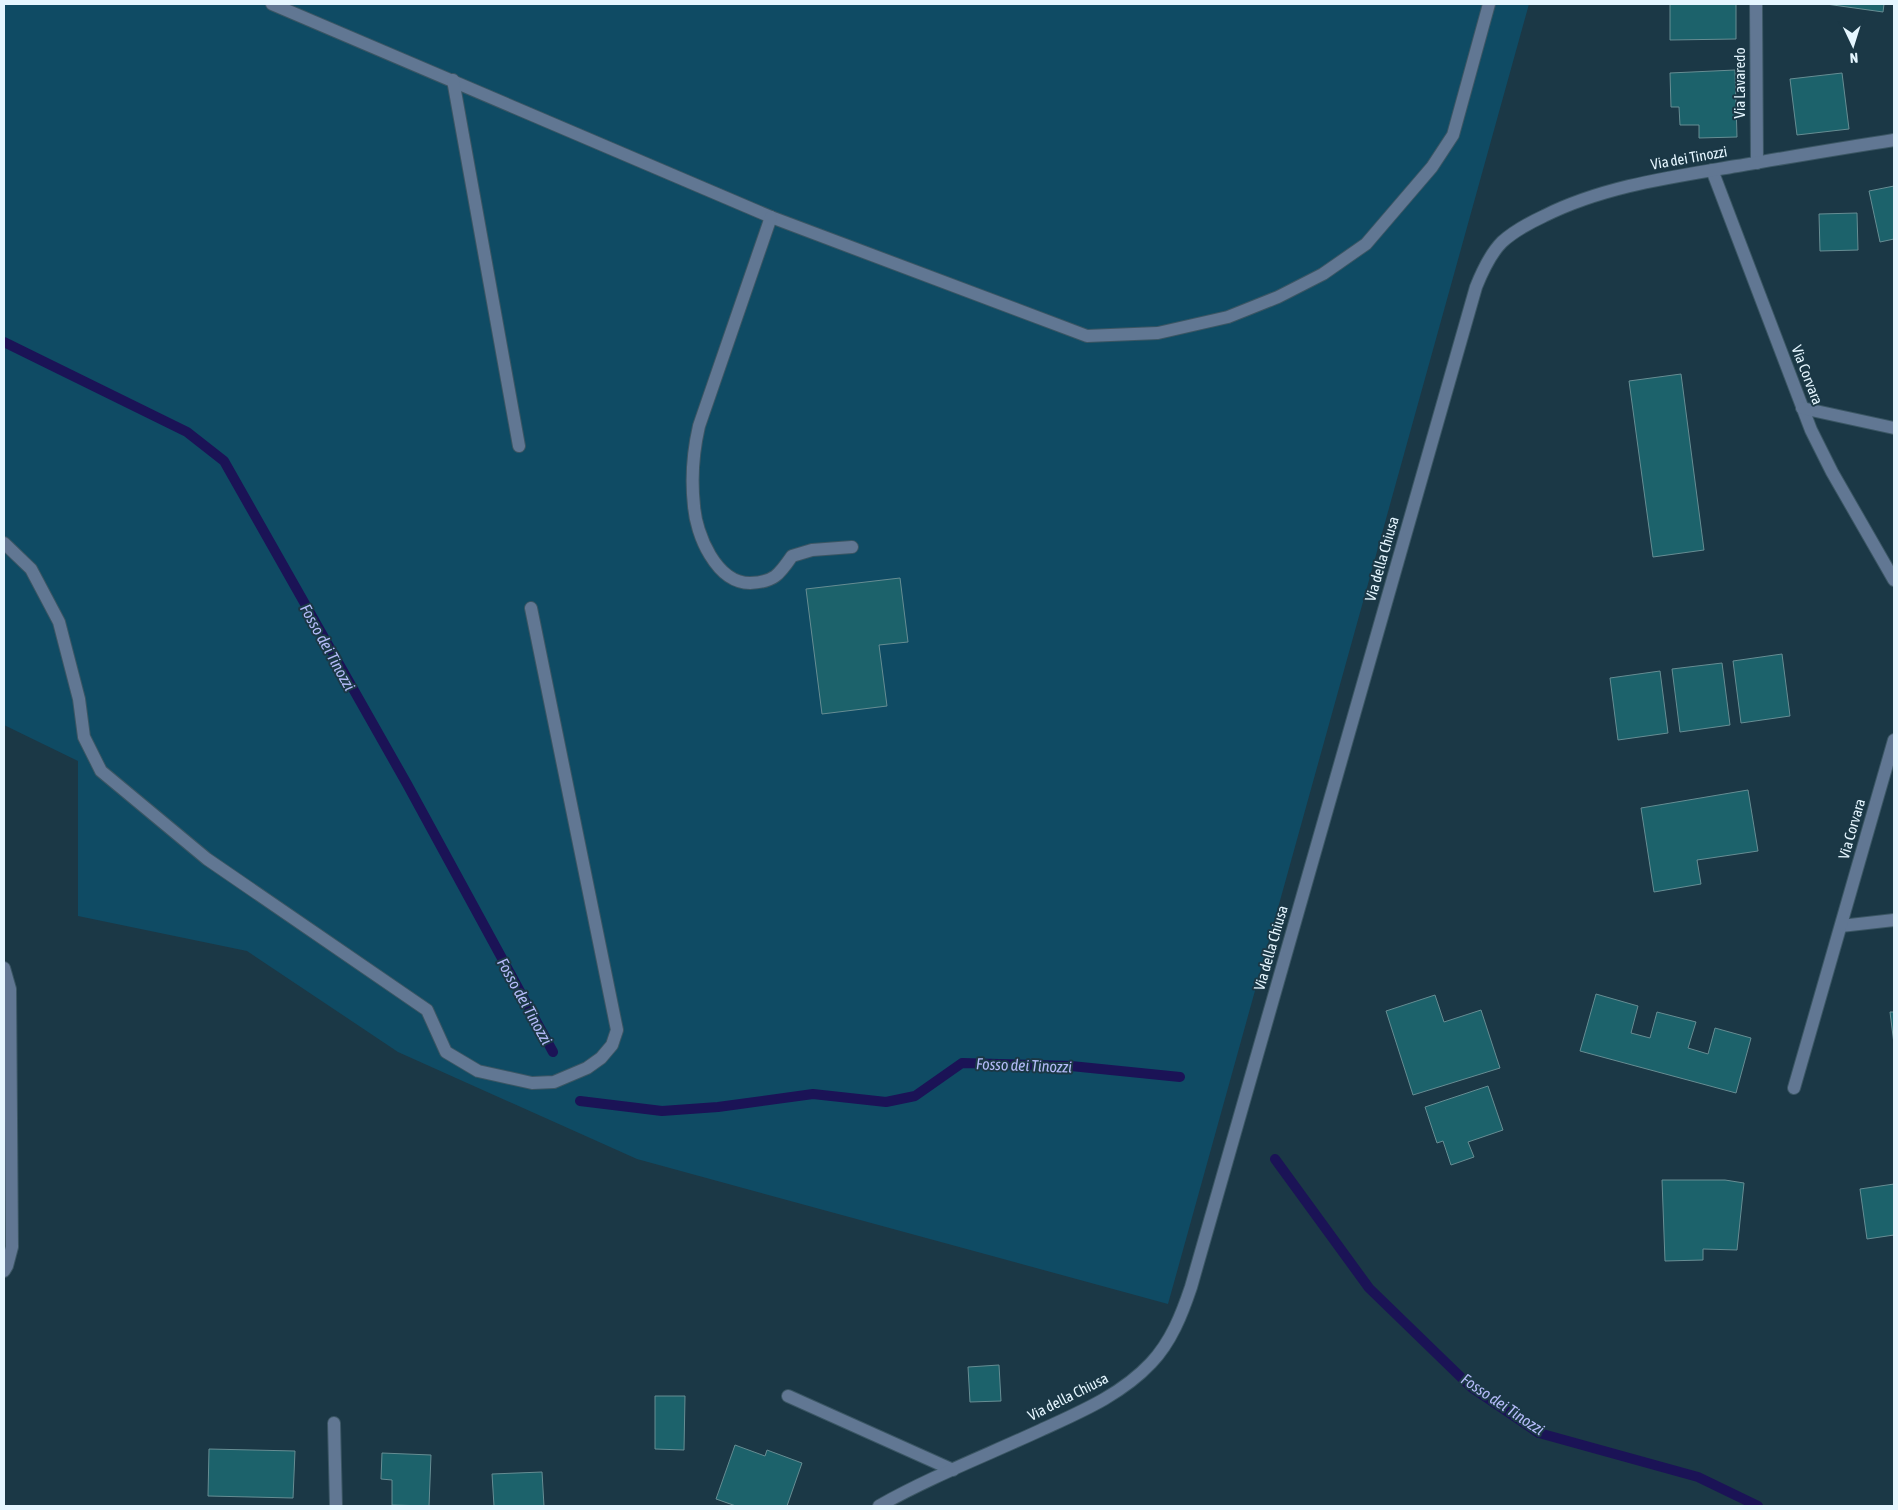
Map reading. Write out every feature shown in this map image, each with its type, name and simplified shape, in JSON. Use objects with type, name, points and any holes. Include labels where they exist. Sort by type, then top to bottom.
[{"type":"street","points":[[272,4],[771,217],[1087,336],[1158,333],[1228,317],[1278,297],[1323,274],[1366,244],[1432,167],[1453,135],[1489,4]]},
{"type":"street","name":"Via Lavaredo","points":[[1756,4],[1757,162]]},
{"type":"street","points":[[453,80],[519,446]]},
{"type":"street","name":"Via dei Tinozzi","points":[[1501,243],[1534,220],[1574,202],[1621,188],[1757,162],[1894,140]]},
{"type":"street","name":"Via Corvara","points":[[1712,170],[1802,408],[1824,458],[1894,580]]},
{"type":"street","points":[[771,217],[699,426],[694,450],[694,508],[701,534],[711,558],[726,576],[744,583],[765,582],[782,572],[792,556],[812,550],[852,546]]},
{"type":"street","name":"Via della Chiusa","points":[[879,1506],[1087,1409],[1114,1393],[1140,1374],[1151,1363],[1169,1339],[1182,1313],[1476,287],[1488,262],[1501,243]]},
{"type":"street","points":[[1802,408],[1894,428]]},
{"type":"street","points":[[4,543],[31,569],[59,622],[79,699],[84,737],[101,771],[208,859],[427,1010],[446,1052],[478,1071],[532,1083],[554,1082],[587,1068],[601,1058],[612,1045],[617,1030],[531,608]]},
{"type":"street","name":"Via Corvara","points":[[1794,1088],[1894,740]]},
{"type":"street","points":[[1841,926],[1894,920]]},
{"type":"street","points":[[4,968],[10,989],[12,1247],[11,1256],[4,1271]]},
{"type":"street","points":[[788,1396],[953,1470]]},
{"type":"street","points":[[334,1423],[336,1506]]},
{"type":"shaded area","points":[[4,4],[1529,4],[1168,1304],[637,1159],[398,1052],[247,951],[78,916],[78,761],[4,725]]},
{"type":"building","points":[[1670,4],[1736,4],[1736,39],[1670,40]]},
{"type":"building","points":[[1826,4],[1884,4],[1883,12]]},
{"type":"building","points":[[1735,70],[1737,137],[1699,138],[1699,125],[1680,125],[1679,107],[1671,107],[1670,73]]},
{"type":"building","points":[[1842,73],[1849,129],[1797,135],[1790,79]]},
{"type":"building","points":[[1894,186],[1894,239],[1880,242],[1869,191]]},
{"type":"building","points":[[1857,213],[1858,250],[1820,251],[1819,214]]},
{"type":"building","points":[[1681,374],[1704,550],[1653,557],[1629,381]]},
{"type":"building","points":[[900,578],[908,642],[879,645],[887,706],[822,714],[806,589]]},
{"type":"building","points":[[1782,654],[1790,716],[1741,723],[1733,661]]},
{"type":"building","points":[[1722,663],[1730,725],[1680,732],[1672,669]]},
{"type":"building","points":[[1660,671],[1668,733],[1618,740],[1610,678]]},
{"type":"building","points":[[1748,790],[1758,851],[1697,860],[1701,884],[1654,892],[1641,808]]},
{"type":"building","points":[[1596,994],[1638,1006],[1631,1033],[1650,1038],[1657,1012],[1696,1022],[1688,1048],[1708,1054],[1715,1028],[1751,1038],[1736,1093],[1580,1051]]},
{"type":"building","points":[[1435,995],[1444,1022],[1481,1010],[1500,1068],[1413,1095],[1386,1011]]},
{"type":"building","points":[[1890,1012],[1894,1012],[1894,1044]]},
{"type":"building","points":[[1488,1086],[1503,1130],[1468,1142],[1474,1157],[1451,1165],[1443,1141],[1437,1143],[1425,1107]]},
{"type":"building","points":[[1662,1180],[1725,1180],[1744,1183],[1737,1250],[1703,1249],[1703,1260],[1665,1261]]},
{"type":"building","points":[[1894,1184],[1894,1235],[1867,1239],[1860,1189]]},
{"type":"building","points":[[999,1365],[1001,1401],[970,1402],[968,1367]]},
{"type":"building","points":[[655,1396],[685,1396],[684,1450],[655,1449]]},
{"type":"building","points":[[735,1445],[765,1456],[767,1450],[802,1463],[787,1506],[736,1506],[716,1499]]},
{"type":"building","points":[[209,1449],[295,1451],[293,1498],[208,1496]]},
{"type":"building","points":[[382,1453],[431,1455],[429,1506],[392,1505],[392,1480],[381,1479]]},
{"type":"building","points":[[542,1472],[544,1506],[494,1506],[492,1474]]},
{"type":"waterway","name":"Fosso dei Tinozzi","points":[[4,342],[187,432],[224,461],[407,784],[553,1052]]},
{"type":"waterway","name":"Fosso dei Tinozzi","points":[[580,1101],[662,1111],[718,1107],[813,1094],[886,1102],[915,1096],[962,1063],[1071,1066],[1180,1077]]},
{"type":"waterway","name":"Fosso dei Tinozzi","points":[[1275,1159],[1369,1288],[1471,1387],[1539,1433],[1698,1477],[1758,1506]]}]
